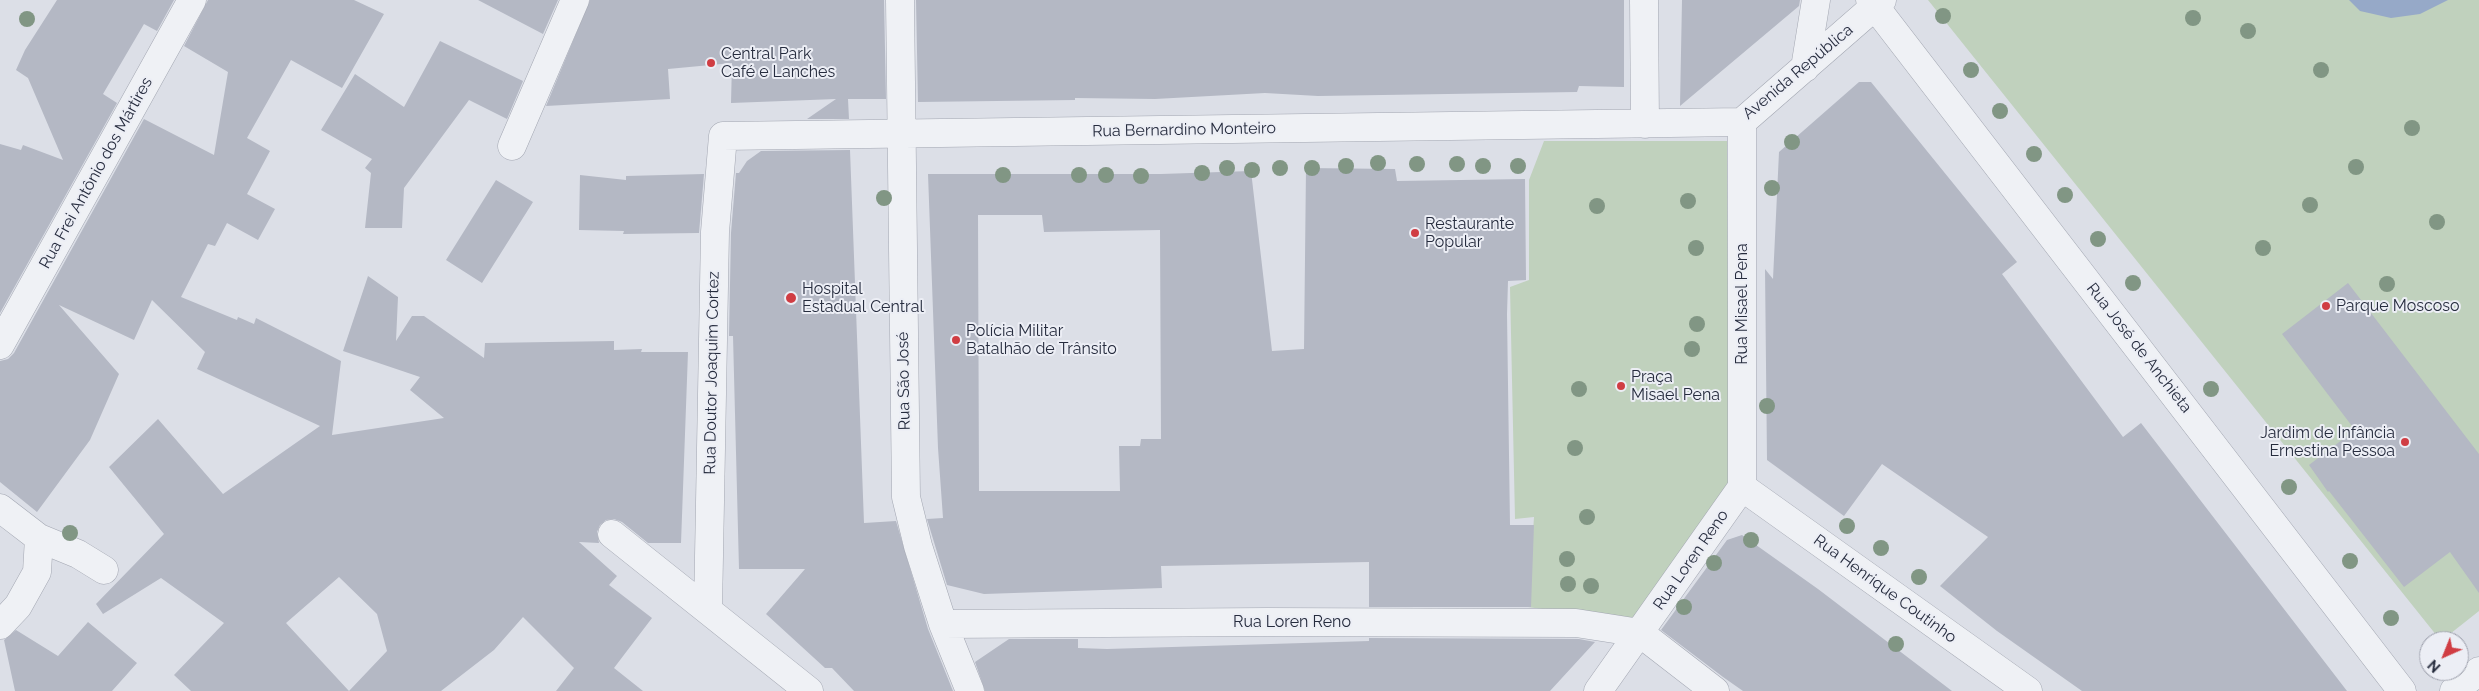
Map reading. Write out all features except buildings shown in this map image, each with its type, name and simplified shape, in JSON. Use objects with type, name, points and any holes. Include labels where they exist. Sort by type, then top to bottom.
[{"type":"street","name":"Rua Frei Antônio dos Mártires","points":[[0,345],[192,0]]},
{"type":"street","points":[[512,146],[575,0]]},
{"type":"street","name":"Rua São José","points":[[900,0],[906,497],[918,546],[943,624],[970,691]]},
{"type":"street","points":[[1644,0],[1645,124]]},
{"type":"street","points":[[1805,68],[1816,0]]},
{"type":"street","name":"Avenida República","points":[[1645,124],[1742,122],[1805,68],[1876,2]]},
{"type":"street","name":"Rua José de Anchieta","points":[[1876,2],[2402,691]]},
{"type":"street","name":"Rua Misael Pena","points":[[1742,122],[1742,487]]},
{"type":"street","name":"Rua Bernardino Monteiro","points":[[724,136],[1645,124]]},
{"type":"street","name":"Rua Doutor Joaquim Cortez","points":[[708,610],[714,232],[724,136]]},
{"type":"street","name":"Rua Loren Reno","points":[[1598,691],[1742,487]]},
{"type":"street","name":"Rua Henrique Coutinho","points":[[1742,487],[2028,691]]},
{"type":"street","points":[[0,508],[39,538],[78,554],[104,570]]},
{"type":"street","points":[[612,534],[809,691]]},
{"type":"street","points":[[0,625],[18,606],[37,572],[39,538]]},
{"type":"street","name":"Rua Loren Reno","points":[[943,624],[1267,622],[1576,624],[1640,633]]},
{"type":"street","points":[[1640,633],[1716,691]]},
{"type":"street","points":[[2454,691],[2479,671]]},
{"type":"green space","name":"Parque Moscoso","points":[[1928,0],[2479,0],[2479,611],[2454,631],[2433,631]]},
{"type":"green space","name":"Praça Misael Pena","points":[[1544,141],[1727,141],[1729,485],[1635,623],[1528,607],[1534,517],[1515,519],[1510,287],[1529,280],[1529,180]]},
{"type":"water","points":[[2349,0],[2448,0],[2420,14],[2391,18],[2360,11]]},
{"type":"place","name":"Central Park Café e Lanches","points":[[711,63]]},
{"type":"place","name":"Restaurante Popular","points":[[1415,233]]},
{"type":"place","name":"Hospital Estadual Central","points":[[791,298]]},
{"type":"place","name":"Parque Moscoso","points":[[2326,306]]},
{"type":"place","name":"Polícia Militar Batalhão de Trânsito","points":[[956,340]]},
{"type":"place","name":"Praça Misael Pena","points":[[1621,386]]},
{"type":"place","name":"Jardim de Infância Ernestina Pessoa","points":[[2405,442]]}]
